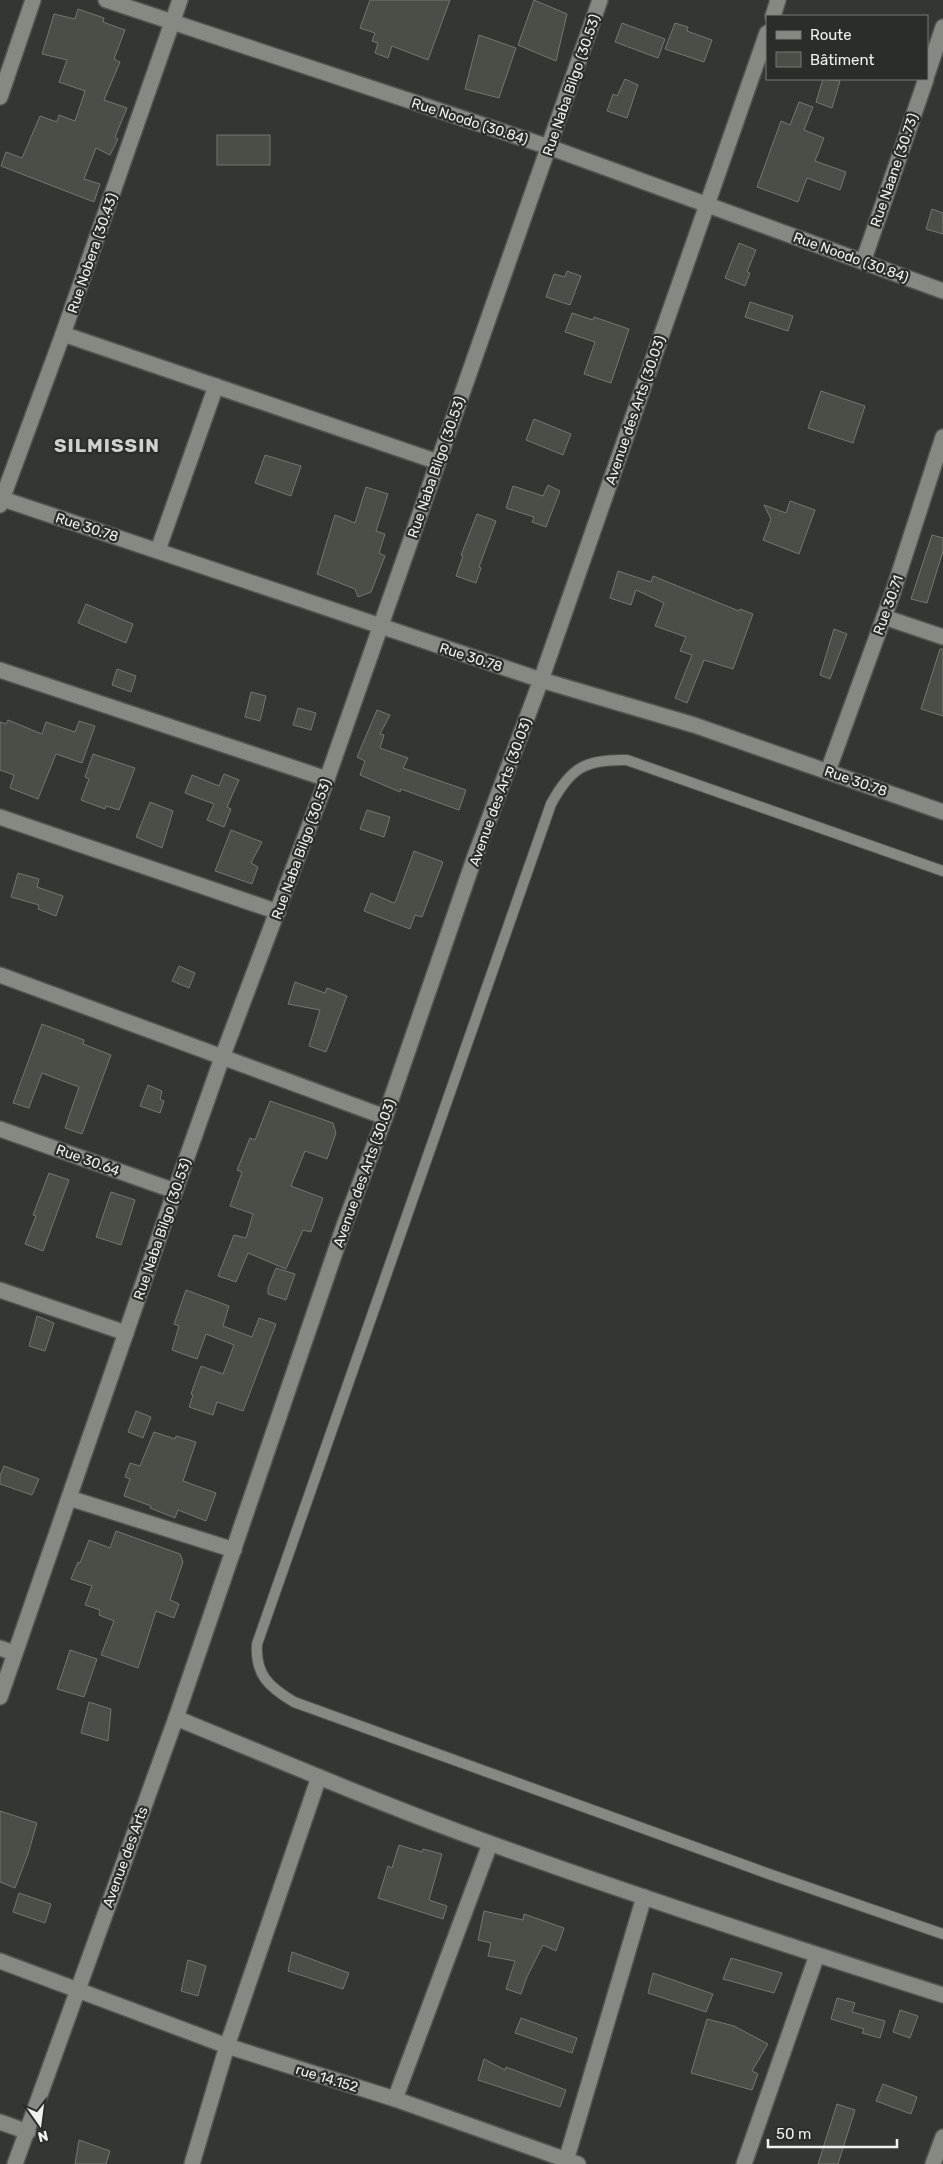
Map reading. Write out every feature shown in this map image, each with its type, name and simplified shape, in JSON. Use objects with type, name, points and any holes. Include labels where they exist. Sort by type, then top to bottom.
[{"type":"street","points":[[0,97],[32,0]]},
{"type":"street","name":"Rue Noodo (30.84)","points":[[106,0],[549,147],[943,291]]},
{"type":"street","name":"Rue Nobera (30.43)","points":[[1,500],[63,334],[180,0]]},
{"type":"street","name":"Rue Naba Bilgo (30.53)","points":[[0,1696],[7,1650],[69,1498],[223,1056],[327,779],[599,0]]},
{"type":"street","points":[[772,15],[778,0]]},
{"type":"street","name":"Rue Naane (30.73)","points":[[928,71],[943,28]]},
{"type":"street","name":"Avenue des Arts (30.03)","points":[[234,1550],[345,1223],[709,204],[766,36]]},
{"type":"street","name":"Rue Naane (30.73)","points":[[863,262],[925,80]]},
{"type":"street","points":[[63,334],[438,462]]},
{"type":"street","points":[[158,550],[216,386]]},
{"type":"street","name":"Rue 30.71","points":[[828,771],[884,616],[943,437]]},
{"type":"street","name":"Rue 30.78","points":[[1,500],[158,550],[540,680],[694,725],[943,812]]},
{"type":"street","points":[[884,616],[943,637]]},
{"type":"street","points":[[0,670],[327,779]]},
{"type":"street","points":[[0,816],[278,912]]},
{"type":"street","points":[[0,975],[384,1117]]},
{"type":"street","name":"Rue 30.64","points":[[0,1129],[175,1191]]},
{"type":"street","points":[[0,1291],[126,1333]]},
{"type":"street","points":[[69,1498],[234,1550]]},
{"type":"street","name":"Avenue des Arts","points":[[15,2164],[176,1718],[234,1550]]},
{"type":"street","points":[[176,1718],[319,1777],[490,1844],[644,1897],[943,1995]]},
{"type":"street","points":[[192,2164],[227,2046],[319,1777]]},
{"type":"street","points":[[395,2099],[490,1844]]},
{"type":"street","points":[[570,2163],[644,1897]]},
{"type":"street","points":[[744,2164],[817,1954]]},
{"type":"street","name":"rue 14.152","points":[[0,1961],[227,2046],[395,2099],[570,2163]]},
{"type":"street","points":[[0,2122],[28,2132]]},
{"type":"street","points":[[933,2164],[942,2142]]},
{"type":"lane","points":[[943,871],[627,760],[603,759],[580,767],[562,784],[551,804],[260,1634],[257,1644],[256,1661],[263,1675],[276,1691],[294,1702],[769,1874],[943,1934]]},
{"type":"building","points":[[370,0],[450,0],[428,60],[392,46],[388,58],[375,53],[378,43],[372,41],[375,33],[360,28]]},
{"type":"building","points":[[534,0],[567,14],[556,61],[518,45]]},
{"type":"building","points":[[78,9],[104,18],[103,22],[125,30],[114,59],[120,62],[104,100],[127,108],[115,137],[118,139],[110,155],[96,148],[84,179],[100,184],[94,202],[1,166],[6,152],[22,158],[40,116],[57,122],[59,115],[75,121],[85,91],[59,82],[67,60],[42,54],[54,14],[75,19]]},
{"type":"building","points":[[622,23],[665,39],[658,58],[615,42]]},
{"type":"building","points":[[675,23],[688,27],[687,31],[712,40],[704,62],[665,49]]},
{"type":"building","points":[[479,35],[516,48],[499,98],[465,89]]},
{"type":"building","points":[[625,79],[638,85],[627,118],[607,111],[613,94],[617,96]]},
{"type":"building","points":[[823,80],[840,81],[832,108],[816,102]]},
{"type":"building","points":[[799,102],[813,107],[804,130],[824,138],[815,161],[846,172],[840,190],[807,178],[798,202],[757,187],[781,121],[790,125]]},
{"type":"building","points":[[217,135],[270,135],[270,165],[217,165]]},
{"type":"building","points":[[932,209],[943,213],[943,234],[926,229]]},
{"type":"building","points":[[739,243],[756,250],[747,272],[750,273],[745,286],[725,278]]},
{"type":"building","points":[[567,271],[581,276],[570,305],[546,297],[554,274],[565,277]]},
{"type":"building","points":[[750,302],[793,316],[788,331],[745,317]]},
{"type":"building","points":[[572,313],[593,320],[594,317],[629,329],[611,383],[584,374],[595,342],[565,332]]},
{"type":"building","points":[[821,391],[865,406],[853,443],[808,428]]},
{"type":"building","points":[[534,419],[571,434],[563,455],[526,440]]},
{"type":"building","points":[[265,455],[301,466],[291,496],[255,483]]},
{"type":"building","points":[[548,485],[560,491],[546,527],[532,522],[534,517],[506,508],[513,486],[543,496]]},
{"type":"building","points":[[366,487],[388,494],[376,531],[385,534],[379,553],[385,556],[371,592],[358,597],[355,589],[317,574],[335,515],[355,523]]},
{"type":"building","points":[[790,501],[815,510],[799,554],[763,540],[771,519],[764,505],[786,513]]},
{"type":"building","points":[[477,514],[496,521],[479,567],[481,568],[476,583],[456,576],[463,556],[461,555]]},
{"type":"building","points":[[932,535],[943,538],[943,551],[927,603],[911,599]]},
{"type":"building","points":[[618,571],[651,582],[653,576],[739,611],[740,609],[753,614],[733,669],[704,660],[687,703],[675,698],[692,655],[680,651],[686,637],[655,626],[664,603],[636,590],[631,605],[610,598]]},
{"type":"building","points":[[86,604],[133,624],[126,643],[78,623]]},
{"type":"building","points":[[834,629],[847,634],[830,679],[820,675]]},
{"type":"building","points":[[940,649],[943,649],[943,716],[921,709]]},
{"type":"building","points":[[117,669],[136,676],[131,692],[112,685]]},
{"type":"building","points":[[251,692],[266,696],[260,721],[245,717]]},
{"type":"building","points":[[298,708],[316,713],[311,730],[293,725]]},
{"type":"building","points":[[377,710],[390,715],[380,734],[384,735],[380,748],[408,758],[403,768],[466,790],[459,810],[401,789],[400,792],[360,775],[365,761],[357,757]]},
{"type":"building","points":[[8,720],[42,734],[46,722],[75,732],[79,721],[95,726],[82,763],[56,754],[38,799],[10,788],[14,775],[0,770],[0,722],[6,724]]},
{"type":"building","points":[[93,754],[135,768],[119,810],[106,806],[105,809],[81,800],[89,779],[85,777]]},
{"type":"building","points":[[224,774],[239,780],[227,807],[231,809],[224,827],[207,820],[214,804],[185,793],[192,775],[219,786]]},
{"type":"building","points":[[150,802],[173,811],[162,848],[136,837]]},
{"type":"building","points":[[367,810],[390,817],[384,837],[360,829]]},
{"type":"building","points":[[231,830],[262,842],[251,863],[258,867],[252,884],[215,871]]},
{"type":"building","points":[[414,851],[443,862],[422,917],[415,915],[410,929],[364,911],[371,893],[394,903]]},
{"type":"building","points":[[18,873],[39,879],[37,887],[63,896],[56,916],[38,909],[39,905],[11,897]]},
{"type":"building","points":[[179,966],[195,973],[189,988],[172,981]]},
{"type":"building","points":[[295,982],[325,993],[327,988],[347,996],[326,1052],[309,1046],[320,1010],[288,1004]]},
{"type":"building","points":[[42,1024],[84,1040],[83,1044],[111,1055],[82,1134],[65,1128],[79,1087],[42,1073],[29,1108],[13,1103]]},
{"type":"building","points":[[148,1085],[162,1091],[160,1099],[164,1101],[160,1113],[140,1106]]},
{"type":"building","points":[[270,1101],[333,1123],[336,1133],[327,1159],[305,1151],[291,1186],[323,1198],[311,1232],[303,1230],[286,1269],[248,1253],[236,1282],[218,1276],[234,1235],[246,1238],[253,1214],[230,1206],[242,1172],[237,1170],[250,1138],[255,1140]]},
{"type":"building","points":[[49,1173],[69,1180],[43,1251],[25,1244],[36,1216],[33,1215]]},
{"type":"building","points":[[111,1192],[135,1200],[121,1245],[96,1237]]},
{"type":"building","points":[[276,1268],[295,1274],[286,1300],[268,1294],[268,1288]]},
{"type":"building","points":[[186,1290],[229,1306],[223,1326],[252,1337],[259,1318],[276,1324],[243,1411],[217,1402],[213,1415],[189,1407],[193,1395],[191,1394],[201,1366],[223,1374],[234,1345],[206,1334],[197,1359],[172,1350],[179,1326],[174,1324]]},
{"type":"building","points":[[37,1316],[54,1323],[45,1351],[29,1346]]},
{"type":"building","points":[[136,1411],[151,1417],[143,1438],[128,1432]]},
{"type":"building","points":[[154,1432],[175,1439],[176,1436],[196,1442],[183,1481],[216,1493],[206,1521],[178,1510],[175,1518],[150,1508],[151,1506],[124,1496],[130,1479],[125,1477],[130,1463],[140,1466]]},
{"type":"building","points":[[4,1466],[39,1479],[32,1495],[0,1484],[0,1476]]},
{"type":"building","points":[[116,1531],[180,1554],[183,1562],[170,1600],[179,1604],[174,1618],[156,1611],[138,1668],[101,1655],[114,1621],[99,1615],[100,1610],[85,1605],[92,1586],[71,1579],[89,1540],[110,1548]]},
{"type":"building","points":[[70,1650],[97,1659],[84,1697],[57,1689]]},
{"type":"building","points":[[89,1702],[111,1709],[108,1741],[81,1733]]},
{"type":"building","points":[[0,1811],[37,1823],[15,1888],[0,1882]]},
{"type":"building","points":[[399,1845],[422,1852],[423,1849],[442,1854],[429,1900],[447,1906],[443,1919],[378,1898],[388,1866],[392,1868]]},
{"type":"building","points":[[19,1893],[51,1904],[45,1923],[13,1912]]},
{"type":"building","points":[[484,1911],[523,1920],[524,1914],[564,1928],[556,1951],[543,1945],[521,1994],[506,1989],[515,1961],[488,1956],[491,1943],[478,1940]]},
{"type":"building","points":[[292,1952],[349,1973],[343,1989],[288,1971]]},
{"type":"building","points":[[731,1958],[782,1973],[774,1993],[723,1979]]},
{"type":"building","points":[[188,1960],[206,1966],[198,1996],[181,1991]]},
{"type":"building","points":[[653,1973],[713,1994],[706,2012],[648,1993]]},
{"type":"building","points":[[837,1998],[855,2003],[852,2012],[885,2021],[880,2038],[862,2033],[864,2029],[831,2019]]},
{"type":"building","points":[[900,2010],[918,2016],[910,2038],[893,2032]]},
{"type":"building","points":[[521,2018],[577,2038],[572,2053],[515,2033]]},
{"type":"building","points":[[707,2019],[734,2026],[768,2044],[752,2071],[758,2074],[752,2090],[691,2073]]},
{"type":"building","points":[[484,2059],[505,2070],[506,2067],[566,2090],[560,2107],[478,2080]]},
{"type":"building","points":[[883,2084],[917,2097],[911,2114],[876,2101]]},
{"type":"building","points":[[837,2104],[855,2110],[838,2164],[818,2164]]},
{"type":"building","points":[[79,2140],[110,2151],[106,2164],[75,2164]]},
{"type":"district","name":"SILMISSIN","points":[[107,445]]}]
